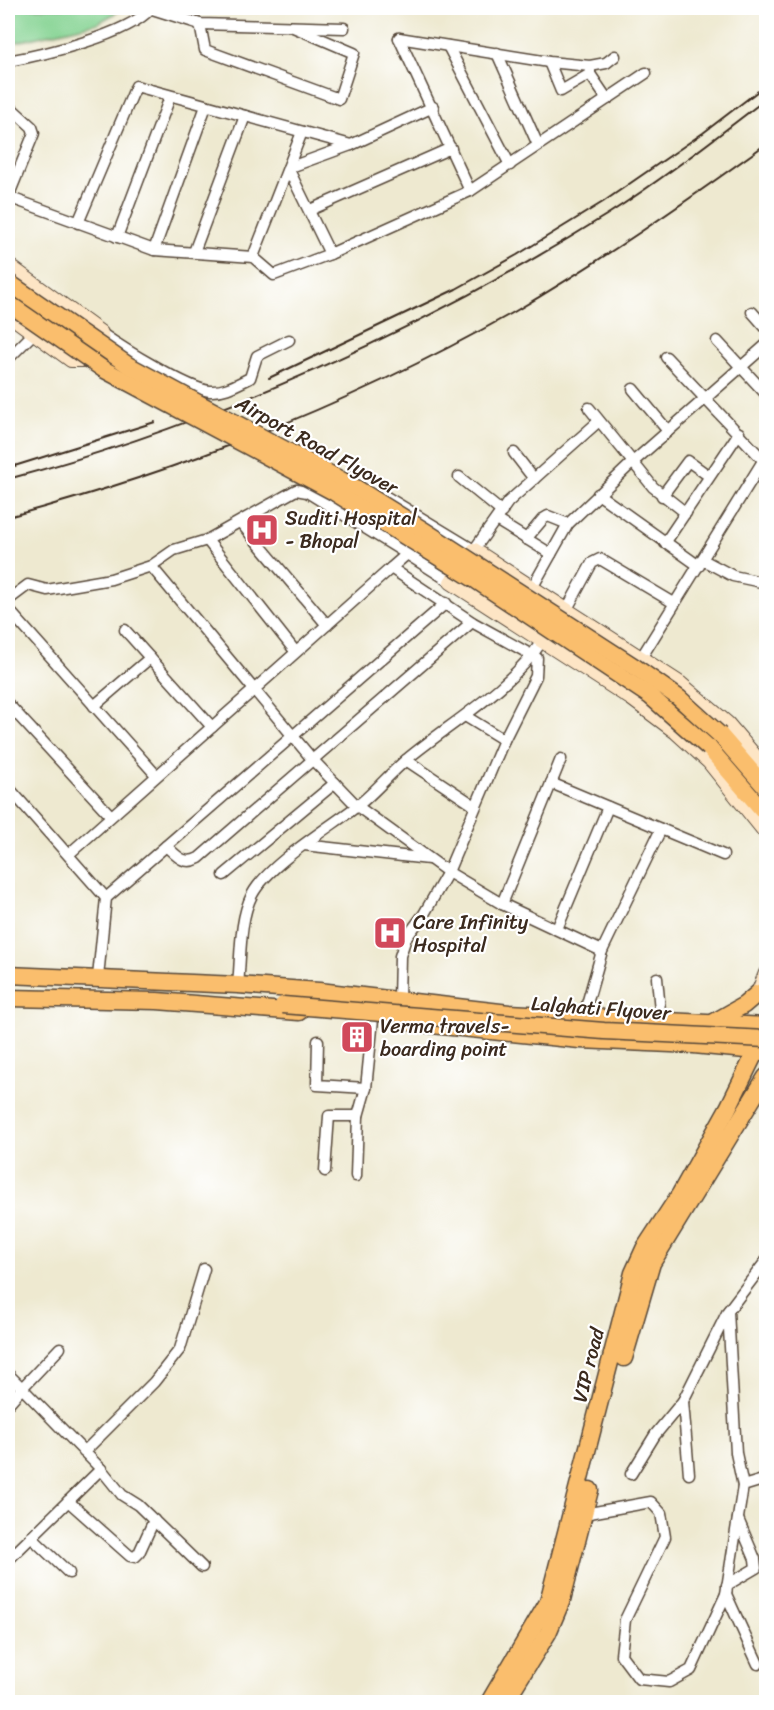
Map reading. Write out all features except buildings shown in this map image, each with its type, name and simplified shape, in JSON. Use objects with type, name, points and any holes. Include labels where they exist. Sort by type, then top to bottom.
[{"type":"main road","name":"Airport Road Flyover","points":[[8,282],[128,365],[356,488],[644,673],[679,698],[714,750]]},
{"type":"main road","name":"Airport Road Flyover","points":[[8,303],[110,373],[332,491],[468,575],[650,696],[714,750],[766,788]]},
{"type":"main road","points":[[714,750],[766,814]]},
{"type":"main road","points":[[8,975],[98,977],[238,985],[509,1013],[713,1023],[765,1036]]},
{"type":"main road","points":[[713,1023],[762,994]]},
{"type":"main road","points":[[8,998],[122,1000],[253,1008],[580,1040],[694,1045],[765,1036]]},
{"type":"main road","name":"Lalghati Flyover","points":[[253,1008],[270,1004],[604,1031],[765,1036]]},
{"type":"main road","name":"VIP road","points":[[489,1702],[549,1602],[633,1273],[644,1250],[680,1194],[728,1108],[765,1036]]},
{"type":"main road","points":[[694,1045],[733,1056],[741,1065],[743,1076],[728,1108]]},
{"type":"main road","name":"VIP road","points":[[505,1702],[548,1633],[562,1600],[636,1311],[652,1263],[762,1089],[766,1077]]},
{"type":"street","points":[[8,61],[33,57],[115,32],[142,18],[150,8],[200,24],[344,28]]},
{"type":"street","points":[[200,24],[205,50],[339,99],[354,53],[293,27]]},
{"type":"street","points":[[470,191],[399,38],[590,70],[607,99]]},
{"type":"street","points":[[448,46],[510,165]]},
{"type":"street","points":[[497,53],[537,145]]},
{"type":"street","points":[[549,62],[561,91],[590,70],[615,56]]},
{"type":"street","points":[[8,105],[34,130],[8,197],[154,250],[253,256],[274,275],[330,254],[470,191],[646,73]]},
{"type":"street","points":[[78,223],[136,86],[351,145]]},
{"type":"street","points":[[117,237],[171,97]]},
{"type":"street","points":[[154,250],[206,106]]},
{"type":"street","points":[[288,168],[351,145],[433,107]]},
{"type":"street","points":[[194,252],[244,116]]},
{"type":"street","points":[[253,256],[302,132]]},
{"type":"street","points":[[310,210],[451,148]]},
{"type":"street","points":[[8,160],[17,169]]},
{"type":"street","points":[[288,168],[330,254]]},
{"type":"street","points":[[8,265],[101,333],[144,360],[209,391],[228,389],[250,378],[257,356],[289,340]]},
{"type":"street","points":[[752,312],[766,328]]},
{"type":"street","points":[[8,314],[76,361],[83,360],[102,341],[101,333]]},
{"type":"street","points":[[10,352],[34,333]]},
{"type":"street","points":[[717,341],[766,394]]},
{"type":"street","points":[[532,588],[568,524],[633,462],[766,345]]},
{"type":"street","points":[[641,658],[765,462],[666,357]]},
{"type":"street","points":[[633,389],[668,431]]},
{"type":"street","points":[[589,408],[662,496],[686,513]]},
{"type":"street","points":[[451,582],[499,516],[534,479],[599,421]]},
{"type":"street","points":[[665,543],[740,433]]},
{"type":"street","points":[[514,453],[534,479]]},
{"type":"street","points":[[662,496],[688,461],[709,476]]},
{"type":"street","points":[[352,476],[474,550],[681,684],[710,707],[766,769]]},
{"type":"street","points":[[459,477],[526,539],[551,554]]},
{"type":"street","points":[[8,600],[28,585],[47,590],[111,579],[151,566],[174,550],[207,540],[241,523],[296,490],[307,492],[714,750],[766,833]]},
{"type":"street","points":[[598,494],[665,543],[701,563],[733,576],[766,583]]},
{"type":"street","points":[[526,539],[548,516],[568,524]]},
{"type":"street","points":[[241,523],[327,625]]},
{"type":"street","points":[[207,540],[295,651]]},
{"type":"street","points":[[69,854],[253,688],[407,554]]},
{"type":"street","points":[[567,609],[592,563],[600,559],[674,603]]},
{"type":"street","points":[[151,566],[312,759],[357,806],[448,872],[502,904],[602,951]]},
{"type":"street","points":[[391,568],[472,622],[533,655],[538,664],[537,676],[504,740],[448,872],[403,945],[399,1000]]},
{"type":"street","points":[[98,977],[106,898],[446,603]]},
{"type":"street","points":[[8,609],[156,775]]},
{"type":"street","points":[[166,846],[184,861],[191,862],[199,858],[472,622]]},
{"type":"street","points":[[125,630],[212,727]]},
{"type":"street","points":[[238,985],[245,918],[253,893],[304,845],[357,806],[406,760],[465,716],[533,655],[542,640]]},
{"type":"street","points":[[94,706],[150,658]]},
{"type":"street","points":[[8,704],[111,816]]},
{"type":"street","points":[[465,716],[504,740]]},
{"type":"street","points":[[502,904],[561,759]]},
{"type":"street","points":[[406,760],[475,806]]},
{"type":"street","points":[[224,875],[335,783]]},
{"type":"street","points":[[551,783],[723,855]]},
{"type":"street","points":[[8,787],[106,898]]},
{"type":"street","points":[[557,929],[608,807]]},
{"type":"street","points":[[582,1018],[602,951],[661,829]]},
{"type":"street","points":[[304,845],[429,859]]},
{"type":"street","points":[[762,994],[766,973]]},
{"type":"street","points":[[657,978],[661,1021]]},
{"type":"street","points":[[356,1176],[358,1116],[366,1088],[373,1019]]},
{"type":"street","points":[[318,1041],[317,1085],[366,1088]]},
{"type":"street","points":[[325,1171],[329,1116],[358,1116]]},
{"type":"street","points":[[631,1474],[656,1435],[684,1401],[728,1311],[766,1261]]},
{"type":"street","points":[[84,1452],[154,1382],[180,1349],[204,1269]]},
{"type":"street","points":[[584,1514],[651,1502],[661,1513],[665,1537],[625,1620],[621,1655],[639,1679],[669,1682],[691,1670],[727,1589],[743,1486],[736,1453],[728,1311]]},
{"type":"street","points":[[8,1404],[60,1348]]},
{"type":"street","points":[[8,1374],[101,1469],[122,1495],[138,1505],[202,1567]]},
{"type":"street","points":[[684,1401],[689,1474]]},
{"type":"street","points":[[8,1560],[101,1469]]},
{"type":"street","points":[[743,1486],[766,1479]]},
{"type":"street","points":[[68,1501],[130,1556],[135,1557],[154,1520]]},
{"type":"street","points":[[727,1589],[756,1568],[755,1559],[738,1519]]},
{"type":"street","points":[[31,1537],[69,1573]]},
{"type":"street","points":[[727,1589],[758,1664]]},
{"type":"green space","points":[[8,8],[125,8],[98,23],[8,44]]},
{"type":"railway","points":[[269,378],[456,289],[517,255],[603,202],[703,133],[766,85]]},
{"type":"railway","points":[[8,479],[86,456],[241,401],[317,369],[467,296],[628,201],[669,173],[766,99]]},
{"type":"railway","points":[[8,517],[139,478],[267,431],[454,345],[579,273],[766,144]]},
{"type":"railway","points":[[8,468],[155,422]]},
{"type":"place","name":"Suditi Hospital - Bhopal","points":[[262,530]]},
{"type":"place","name":"Care Infinity Hospital","points":[[390,933]]},
{"type":"place","name":"Verma travels- boarding point","points":[[357,1037]]}]
